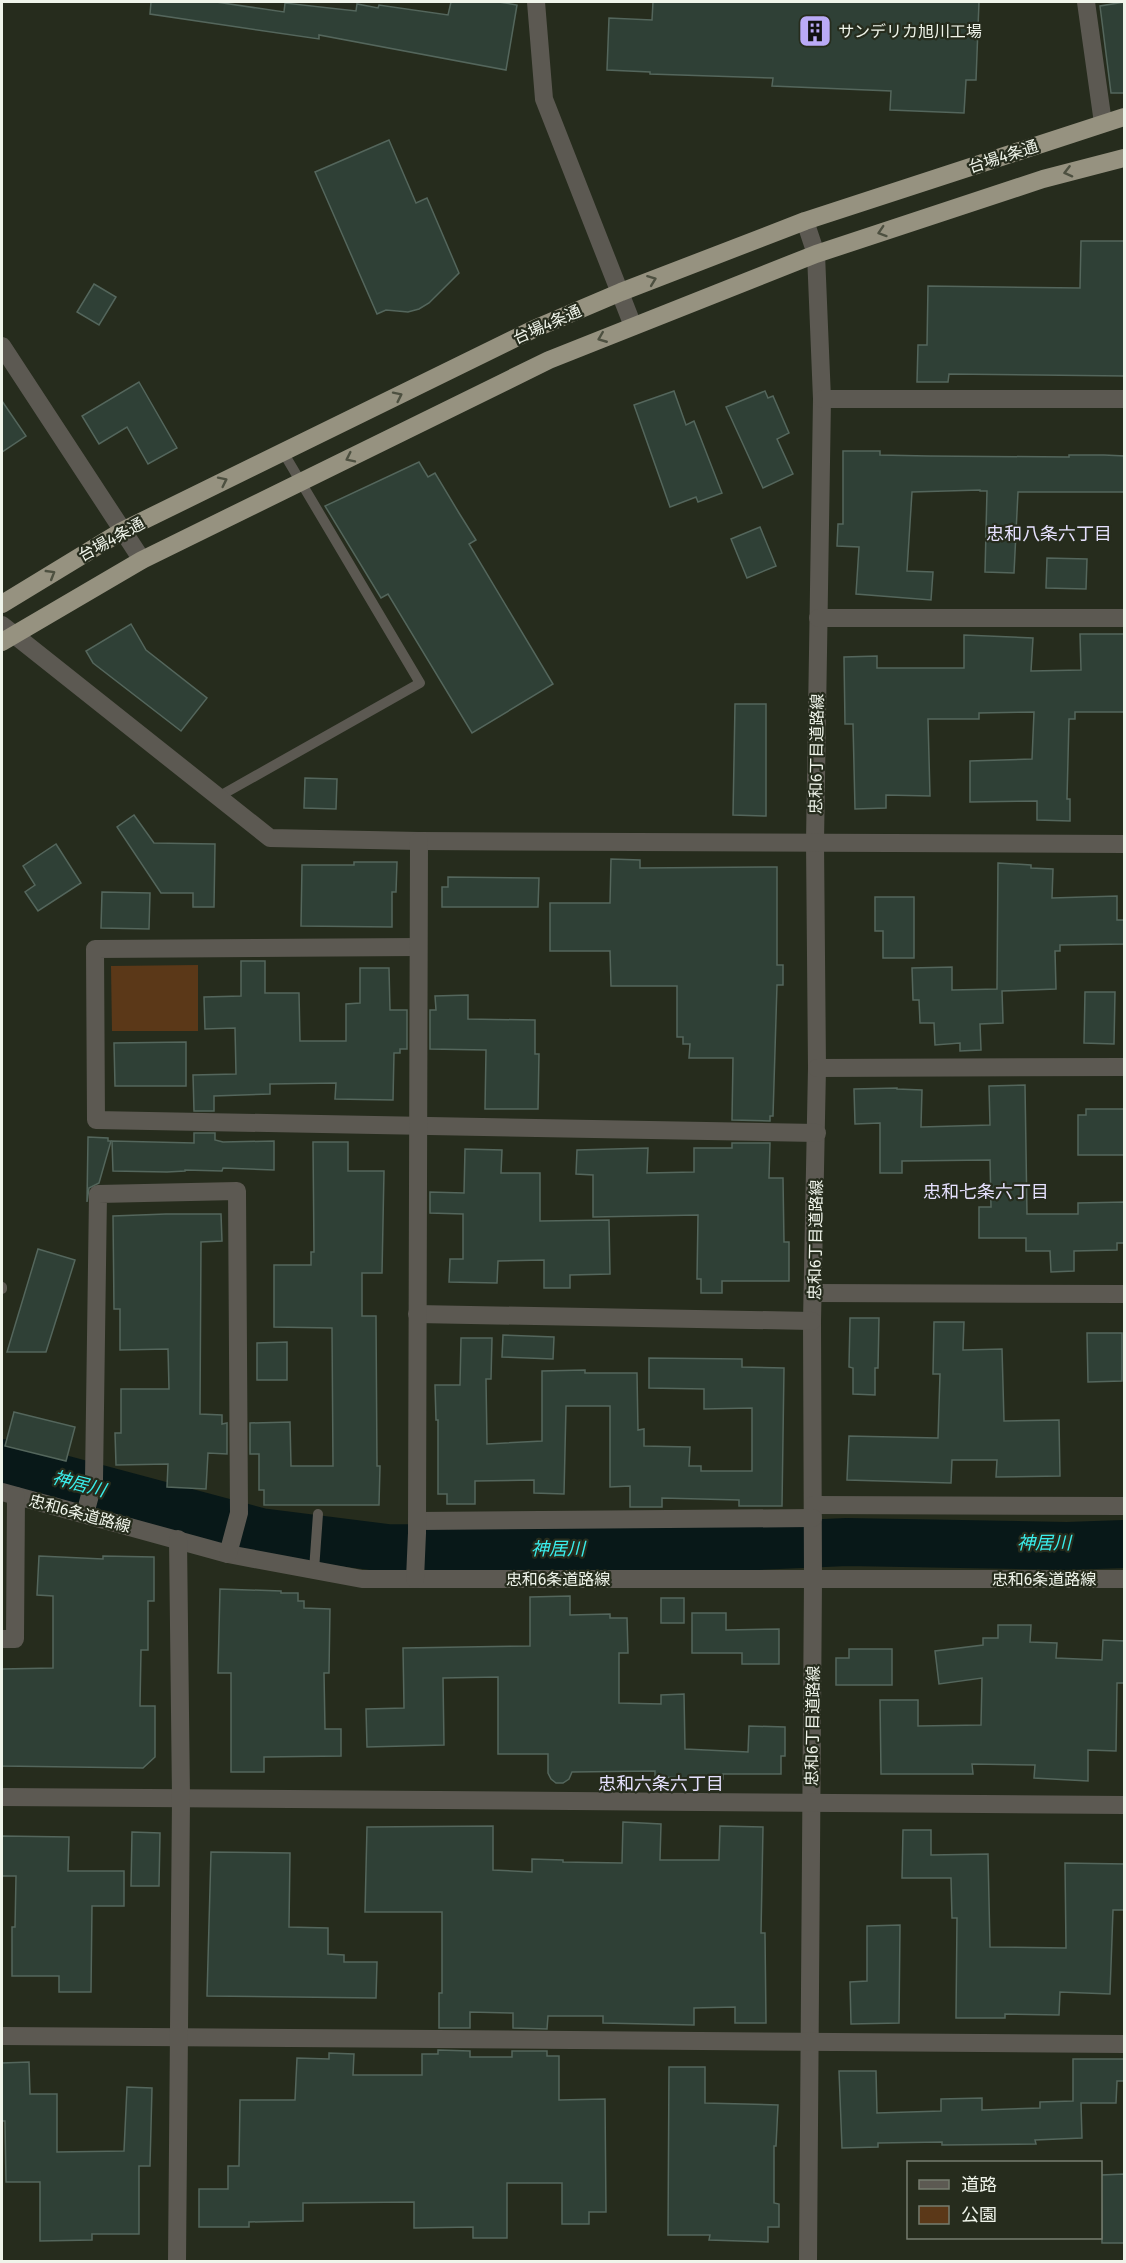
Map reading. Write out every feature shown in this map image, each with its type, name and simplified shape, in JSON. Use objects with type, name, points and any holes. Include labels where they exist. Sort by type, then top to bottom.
[{"type":"highway","name":"台場4条通","points":[[2,604],[122,531],[534,329],[621,292],[805,221],[1125,117]]},
{"type":"highway","name":"台場4条通","points":[[5,634],[142,560],[549,360],[816,254],[1043,179],[1125,158]]},
{"type":"street","points":[[536,2],[544,99],[633,326]]},
{"type":"street","points":[[1086,2],[1103,123]]},
{"type":"street","name":"忠和6丁目道路線","points":[[805,221],[816,254],[822,399],[815,842],[817,1133],[812,1321],[813,1579],[808,2262]]},
{"type":"street","points":[[2,346],[142,560]]},
{"type":"street","points":[[822,399],[1125,399]]},
{"type":"street","points":[[818,618],[1125,618]]},
{"type":"street","points":[[5,634],[270,838],[419,841],[1125,844]]},
{"type":"street","points":[[415,1579],[419,841]]},
{"type":"street","points":[[418,947],[95,949],[96,1120],[817,1133]]},
{"type":"street","points":[[817,1068],[1125,1067]]},
{"type":"street","points":[[86,1507],[94,1480],[98,1194],[237,1191],[239,1513],[230,1547]]},
{"type":"street","points":[[814,1293],[1125,1294]]},
{"type":"street","points":[[417,1314],[812,1321]]},
{"type":"street","points":[[2,1639],[15,1639],[9,1494]]},
{"type":"street","name":"忠和6条道路線","points":[[9,1494],[86,1507],[178,1539],[314,1562],[362,1579],[1125,1579]]},
{"type":"street","points":[[417,1527],[1125,1506]]},
{"type":"street","points":[[177,2262],[181,1798],[178,1539]]},
{"type":"street","points":[[2,1797],[1125,1805]]},
{"type":"street","points":[[2,2036],[1125,2044]]},
{"type":"lane","points":[[218,797],[420,683],[283,452]]},
{"type":"lane","points":[[314,1562],[318,1519]]},
{"type":"green space","points":[[198,965],[198,1031],[112,1031],[111,966]]},
{"type":"building","points":[[151,2],[216,2],[284,12],[285,3],[356,11],[357,4],[448,15],[451,2],[499,2],[517,5],[506,70],[319,35],[319,39],[150,14]]},
{"type":"building","name":"サンデリカ旭川工場","points":[[653,2],[979,2],[976,80],[966,80],[964,113],[890,110],[891,91],[772,86],[773,78],[650,74],[650,72],[607,70],[609,18],[652,20]]},
{"type":"building","points":[[1125,2],[1125,93],[1111,93],[1100,6]]},
{"type":"building","points":[[389,140],[416,203],[427,198],[459,273],[429,303],[419,309],[408,312],[386,310],[377,314],[315,172]]},
{"type":"building","points":[[1081,241],[1125,241],[1125,376],[949,374],[948,382],[917,382],[918,345],[927,345],[928,286],[1080,288]]},
{"type":"building","points":[[94,284],[116,297],[99,325],[77,312]]},
{"type":"building","points":[[139,382],[177,448],[148,464],[127,427],[99,444],[82,416]]},
{"type":"building","points":[[674,391],[686,425],[694,421],[722,493],[698,502],[696,497],[670,507],[634,405]]},
{"type":"building","points":[[765,391],[768,398],[773,396],[789,433],[777,439],[793,474],[763,488],[726,407]]},
{"type":"building","points":[[2,401],[26,436],[2,452]]},
{"type":"building","points":[[843,451],[880,451],[880,455],[928,456],[1125,456],[1125,492],[1018,492],[1014,573],[985,572],[987,491],[912,492],[907,571],[933,572],[931,600],[856,594],[859,547],[837,546],[838,524],[843,524]]},
{"type":"building","points":[[419,462],[428,477],[435,473],[476,540],[469,544],[553,684],[472,733],[388,594],[381,598],[325,506]]},
{"type":"building","points":[[760,527],[776,566],[747,578],[731,539]]},
{"type":"building","points":[[1047,558],[1087,559],[1086,589],[1046,588]]},
{"type":"building","points":[[131,624],[146,650],[207,698],[181,731],[93,663],[86,651]]},
{"type":"building","points":[[1080,634],[1124,634],[1125,712],[1075,712],[1075,719],[1069,719],[1067,799],[1070,799],[1070,821],[1037,820],[1037,801],[970,802],[970,761],[1032,759],[1034,712],[979,713],[979,719],[928,719],[930,796],[886,795],[886,808],[855,809],[853,724],[845,724],[844,657],[877,656],[877,668],[964,668],[964,635],[1033,638],[1031,671],[1081,670]]},
{"type":"building","points":[[735,704],[766,704],[766,816],[733,815]]},
{"type":"building","points":[[305,778],[337,779],[336,809],[304,808]]},
{"type":"building","points":[[134,815],[154,843],[215,844],[214,907],[193,907],[193,893],[161,893],[117,827]]},
{"type":"building","points":[[56,844],[81,883],[38,911],[25,892],[35,885],[23,866]]},
{"type":"building","points":[[611,859],[640,860],[640,868],[777,867],[777,965],[783,965],[783,985],[777,985],[773,1116],[770,1116],[770,1121],[732,1120],[733,1058],[689,1058],[690,1044],[683,1044],[683,1037],[677,1037],[677,986],[611,986],[610,951],[550,951],[550,903],[610,903]]},
{"type":"building","points":[[354,862],[397,862],[396,892],[392,892],[392,927],[301,926],[302,865],[354,865]]},
{"type":"building","points":[[998,863],[1053,869],[1052,898],[1117,896],[1117,920],[1125,920],[1125,944],[1060,945],[1060,951],[1055,951],[1056,989],[1002,991],[1003,1023],[980,1024],[981,1050],[960,1051],[960,1043],[935,1045],[934,1023],[920,1023],[919,1000],[913,1000],[912,968],[952,967],[952,990],[997,989]]},
{"type":"building","points":[[448,877],[539,878],[538,907],[442,907],[442,887],[448,887]]},
{"type":"building","points":[[102,892],[150,893],[149,929],[101,928]]},
{"type":"building","points":[[875,897],[914,897],[914,958],[883,958],[883,931],[875,931]]},
{"type":"building","points":[[241,961],[265,961],[265,993],[299,993],[300,1041],[346,1041],[346,1004],[360,1003],[360,968],[389,968],[390,1010],[407,1010],[407,1049],[400,1049],[400,1053],[394,1053],[393,1100],[335,1099],[336,1083],[270,1084],[270,1094],[214,1096],[214,1111],[194,1111],[193,1075],[236,1074],[235,1028],[205,1029],[204,997],[241,996]]},
{"type":"building","points":[[1085,992],[1115,992],[1114,1044],[1084,1043]]},
{"type":"building","points":[[468,995],[468,1019],[535,1020],[535,1054],[539,1054],[538,1109],[485,1109],[486,1050],[430,1049],[430,1010],[436,1010],[435,996]]},
{"type":"building","points":[[186,1042],[186,1086],[115,1086],[114,1043]]},
{"type":"building","points":[[1025,1085],[1027,1214],[1078,1214],[1078,1203],[1125,1202],[1125,1243],[1117,1243],[1117,1250],[1074,1251],[1074,1271],[1051,1272],[1050,1251],[1026,1251],[1026,1238],[979,1238],[979,1207],[991,1207],[990,1160],[902,1161],[902,1173],[880,1173],[880,1123],[855,1124],[854,1089],[922,1090],[921,1127],[990,1125],[989,1086]]},
{"type":"building","points":[[1086,1109],[1125,1109],[1125,1155],[1078,1155],[1078,1115],[1086,1115]]},
{"type":"building","points":[[194,1133],[215,1133],[215,1140],[223,1142],[274,1141],[274,1170],[223,1168],[222,1171],[113,1171],[112,1141],[194,1143]]},
{"type":"building","points":[[88,1137],[108,1138],[108,1141],[111,1141],[99,1183],[89,1188],[87,1202]]},
{"type":"building","points":[[313,1142],[348,1142],[348,1171],[384,1171],[382,1273],[362,1273],[362,1316],[376,1316],[379,1505],[264,1505],[264,1490],[259,1490],[259,1454],[250,1454],[250,1423],[290,1422],[291,1466],[333,1466],[332,1328],[274,1327],[274,1265],[311,1265],[311,1252],[314,1252]]},
{"type":"building","points":[[732,1143],[770,1143],[769,1178],[783,1178],[784,1242],[789,1242],[789,1281],[722,1281],[722,1293],[701,1293],[701,1279],[697,1279],[698,1215],[593,1217],[593,1175],[576,1174],[577,1150],[648,1148],[647,1173],[694,1172],[694,1148],[732,1148]]},
{"type":"building","points":[[465,1149],[502,1150],[501,1173],[540,1173],[540,1221],[609,1220],[610,1274],[570,1275],[570,1288],[544,1288],[544,1260],[498,1261],[497,1283],[449,1282],[450,1259],[463,1259],[463,1214],[430,1213],[430,1192],[464,1193]]},
{"type":"building","points":[[221,1214],[222,1241],[201,1242],[200,1414],[222,1415],[222,1424],[227,1423],[227,1454],[208,1453],[206,1489],[167,1487],[168,1464],[116,1465],[115,1433],[121,1433],[121,1389],[169,1389],[168,1349],[120,1350],[120,1309],[114,1309],[113,1216]]},
{"type":"building","points":[[38,1249],[75,1260],[46,1352],[7,1352]]},
{"type":"building","points":[[850,1318],[879,1318],[875,1395],[853,1394],[853,1368],[849,1367]]},
{"type":"building","points":[[934,1322],[964,1322],[963,1350],[1002,1349],[1004,1421],[1059,1420],[1060,1476],[996,1477],[997,1460],[952,1460],[951,1483],[847,1480],[849,1436],[938,1438],[940,1374],[933,1374]]},
{"type":"building","points":[[1087,1333],[1122,1333],[1122,1381],[1088,1382]]},
{"type":"building","points":[[503,1335],[554,1337],[553,1359],[502,1357]]},
{"type":"building","points":[[461,1338],[492,1338],[491,1379],[486,1379],[487,1444],[542,1441],[542,1371],[585,1370],[585,1373],[637,1373],[638,1430],[644,1429],[644,1446],[690,1447],[689,1466],[701,1466],[701,1471],[752,1471],[752,1408],[704,1409],[704,1389],[649,1388],[649,1358],[742,1359],[742,1367],[784,1368],[782,1506],[739,1506],[739,1500],[662,1498],[662,1507],[630,1507],[630,1486],[610,1487],[610,1406],[566,1406],[564,1494],[534,1493],[534,1480],[475,1481],[475,1504],[447,1504],[447,1494],[438,1494],[438,1420],[436,1420],[435,1385],[460,1385]]},
{"type":"building","points":[[287,1342],[287,1380],[257,1380],[257,1343]]},
{"type":"building","points":[[14,1412],[75,1427],[66,1461],[5,1446]]},
{"type":"building","points":[[39,1556],[103,1559],[103,1556],[154,1557],[154,1601],[148,1601],[148,1650],[141,1650],[140,1706],[155,1706],[155,1757],[143,1768],[2,1766],[2,1669],[53,1668],[53,1596],[37,1595]]},
{"type":"building","points":[[220,1589],[298,1593],[298,1601],[304,1601],[304,1608],[330,1609],[329,1673],[324,1673],[325,1729],[341,1729],[341,1756],[264,1757],[264,1772],[231,1772],[231,1673],[218,1673]]},
{"type":"building","points":[[570,1596],[570,1615],[610,1614],[610,1618],[627,1618],[628,1653],[619,1653],[619,1703],[661,1704],[661,1695],[684,1694],[685,1749],[748,1752],[749,1726],[785,1727],[785,1756],[781,1756],[781,1774],[723,1774],[723,1779],[655,1777],[655,1771],[572,1772],[569,1779],[563,1783],[556,1783],[548,1773],[548,1754],[498,1754],[498,1677],[443,1678],[444,1745],[367,1747],[366,1709],[404,1708],[403,1648],[530,1646],[530,1597]]},
{"type":"building","points":[[661,1598],[684,1598],[684,1623],[661,1623]]},
{"type":"building","points":[[692,1613],[726,1613],[726,1630],[779,1629],[779,1664],[742,1664],[742,1653],[692,1653]]},
{"type":"building","points":[[998,1625],[1031,1625],[1030,1642],[1057,1643],[1056,1658],[1102,1660],[1103,1640],[1125,1641],[1125,1683],[1117,1683],[1116,1751],[1088,1750],[1088,1781],[1034,1778],[1035,1765],[972,1764],[973,1774],[881,1774],[880,1700],[918,1700],[918,1726],[981,1725],[982,1678],[939,1684],[935,1651],[983,1645],[983,1638],[998,1638]]},
{"type":"building","points":[[849,1649],[892,1649],[892,1685],[836,1685],[836,1658],[849,1658]]},
{"type":"building","points":[[623,1822],[661,1824],[660,1860],[719,1860],[720,1826],[763,1827],[761,1933],[765,1933],[766,2023],[735,2023],[735,2007],[694,2008],[694,2025],[603,2023],[603,2016],[548,2016],[547,2029],[513,2028],[513,2013],[470,2012],[470,2028],[439,2028],[439,1993],[442,1993],[442,1912],[365,1912],[367,1827],[493,1826],[493,1870],[532,1872],[532,1859],[622,1863]]},
{"type":"building","points":[[903,1830],[931,1830],[931,1855],[988,1854],[990,1947],[1066,1948],[1065,1863],[1125,1864],[1125,1910],[1113,1910],[1110,1994],[1060,1992],[1059,2015],[1005,2014],[1005,2018],[956,2018],[957,1918],[952,1918],[951,1878],[902,1878]]},
{"type":"building","points":[[132,1832],[160,1833],[159,1886],[131,1886]]},
{"type":"building","points":[[2,1836],[69,1837],[68,1871],[124,1871],[124,1906],[92,1906],[91,1992],[59,1992],[59,1976],[12,1976],[12,1927],[15,1927],[16,1876],[2,1876]]},
{"type":"building","points":[[211,1852],[290,1853],[289,1927],[328,1928],[328,1954],[344,1955],[344,1962],[377,1962],[376,1998],[207,1996]]},
{"type":"building","points":[[900,1925],[899,2023],[851,2024],[850,1982],[867,1981],[867,1926]]},
{"type":"building","points":[[438,2050],[470,2051],[470,2057],[512,2057],[512,2051],[547,2051],[547,2056],[559,2056],[559,2100],[605,2099],[606,2212],[589,2212],[589,2224],[562,2224],[562,2183],[507,2183],[507,2238],[473,2238],[473,2227],[414,2228],[414,2202],[303,2203],[303,2221],[249,2222],[249,2227],[199,2227],[199,2189],[228,2189],[228,2166],[239,2166],[240,2100],[295,2100],[297,2058],[329,2059],[329,2053],[354,2054],[353,2075],[422,2075],[422,2054],[438,2054]]},
{"type":"building","points":[[1073,2059],[1125,2059],[1125,2081],[1117,2081],[1116,2103],[1081,2103],[1082,2138],[1035,2140],[1036,2144],[878,2143],[878,2147],[842,2148],[839,2071],[876,2071],[877,2113],[941,2111],[941,2099],[982,2098],[982,2110],[1040,2108],[1040,2102],[1073,2101]]},
{"type":"building","points":[[29,2062],[30,2094],[57,2094],[57,2152],[124,2151],[127,2087],[152,2088],[150,2166],[139,2166],[139,2234],[92,2234],[92,2240],[40,2241],[40,2182],[6,2182],[5,2121],[2,2121],[2,2063]]},
{"type":"building","points":[[669,2067],[705,2067],[705,2103],[778,2105],[776,2146],[774,2146],[774,2203],[779,2204],[779,2227],[768,2227],[768,2242],[709,2240],[710,2235],[668,2235]]},
{"type":"building","points":[[1125,2174],[1125,2243],[1102,2243],[1102,2175]]},
{"type":"waterway","name":"神居川","points":[[2,1463],[260,1532],[387,1548],[667,1550],[847,1542],[1067,1546],[1124,1544]]},
{"type":"place","name":"サンデリカ旭川工場","points":[[815,31]]},
{"type":"district","name":"忠和八条六丁目","points":[[1049,534]]},
{"type":"district","name":"忠和七条六丁目","points":[[986,1192]]},
{"type":"district","name":"忠和六条六丁目","points":[[661,1784]]}]
